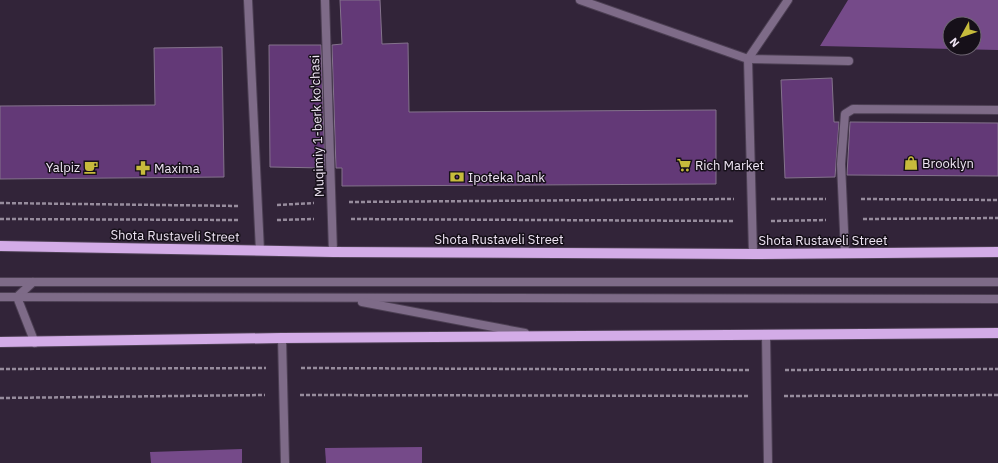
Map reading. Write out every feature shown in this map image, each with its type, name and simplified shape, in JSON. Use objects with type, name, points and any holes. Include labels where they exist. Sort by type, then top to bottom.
[{"type":"main road","name":"Shota Rustaveli Street","points":[[0,246],[333,252],[753,254],[998,252]]},
{"type":"main road","points":[[0,342],[36,343],[282,338],[998,333]]},
{"type":"street","points":[[248,0],[260,251]]},
{"type":"street","name":"Muqimiy 1-berk ko'chasi","points":[[325,0],[333,252]]},
{"type":"street","points":[[580,0],[748,59],[848,61]]},
{"type":"street","points":[[753,254],[748,59],[788,0]]},
{"type":"street","points":[[844,253],[842,199],[845,114],[853,109],[998,110]]},
{"type":"street","points":[[0,282],[998,282]]},
{"type":"street","points":[[17,296],[33,282]]},
{"type":"street","points":[[17,296],[36,343]]},
{"type":"street","points":[[0,297],[998,299]]},
{"type":"street","points":[[343,298],[537,336]]},
{"type":"street","points":[[766,335],[768,463]]},
{"type":"street","points":[[282,338],[285,463]]},
{"type":"path","points":[[0,203],[257,206],[331,202],[751,199],[998,200]]},
{"type":"path","points":[[0,219],[753,221],[998,218]]},
{"type":"path","points":[[0,369],[998,369]]},
{"type":"path","points":[[0,398],[284,395],[998,395]]},
{"type":"shaded area","points":[[848,0],[998,0],[998,50],[982,50],[982,16],[942,16],[942,49],[820,46]]},
{"type":"shaded area","points":[[422,447],[422,463],[326,463],[325,448]]},
{"type":"shaded area","points":[[242,449],[242,463],[151,463],[150,452]]},
{"type":"building","points":[[340,0],[380,0],[382,44],[408,43],[409,112],[716,110],[716,184],[342,186],[342,168],[336,168],[332,45],[342,44]]},
{"type":"building","points":[[269,45],[321,45],[325,168],[270,167]]},
{"type":"building","points":[[222,47],[224,177],[0,179],[0,106],[155,105],[154,48]]},
{"type":"building","points":[[832,78],[834,122],[839,122],[835,177],[785,178],[781,80]]},
{"type":"building","points":[[850,122],[998,123],[998,176],[847,175]]},
{"type":"place","name":"Brooklyn","points":[[911,163]]},
{"type":"place","name":"Rich Market","points":[[684,165]]},
{"type":"place","name":"Yalpiz","points":[[91,167]]},
{"type":"place","name":"Maxima","points":[[143,168]]},
{"type":"place","name":"Ipoteka bank","points":[[457,177]]}]
